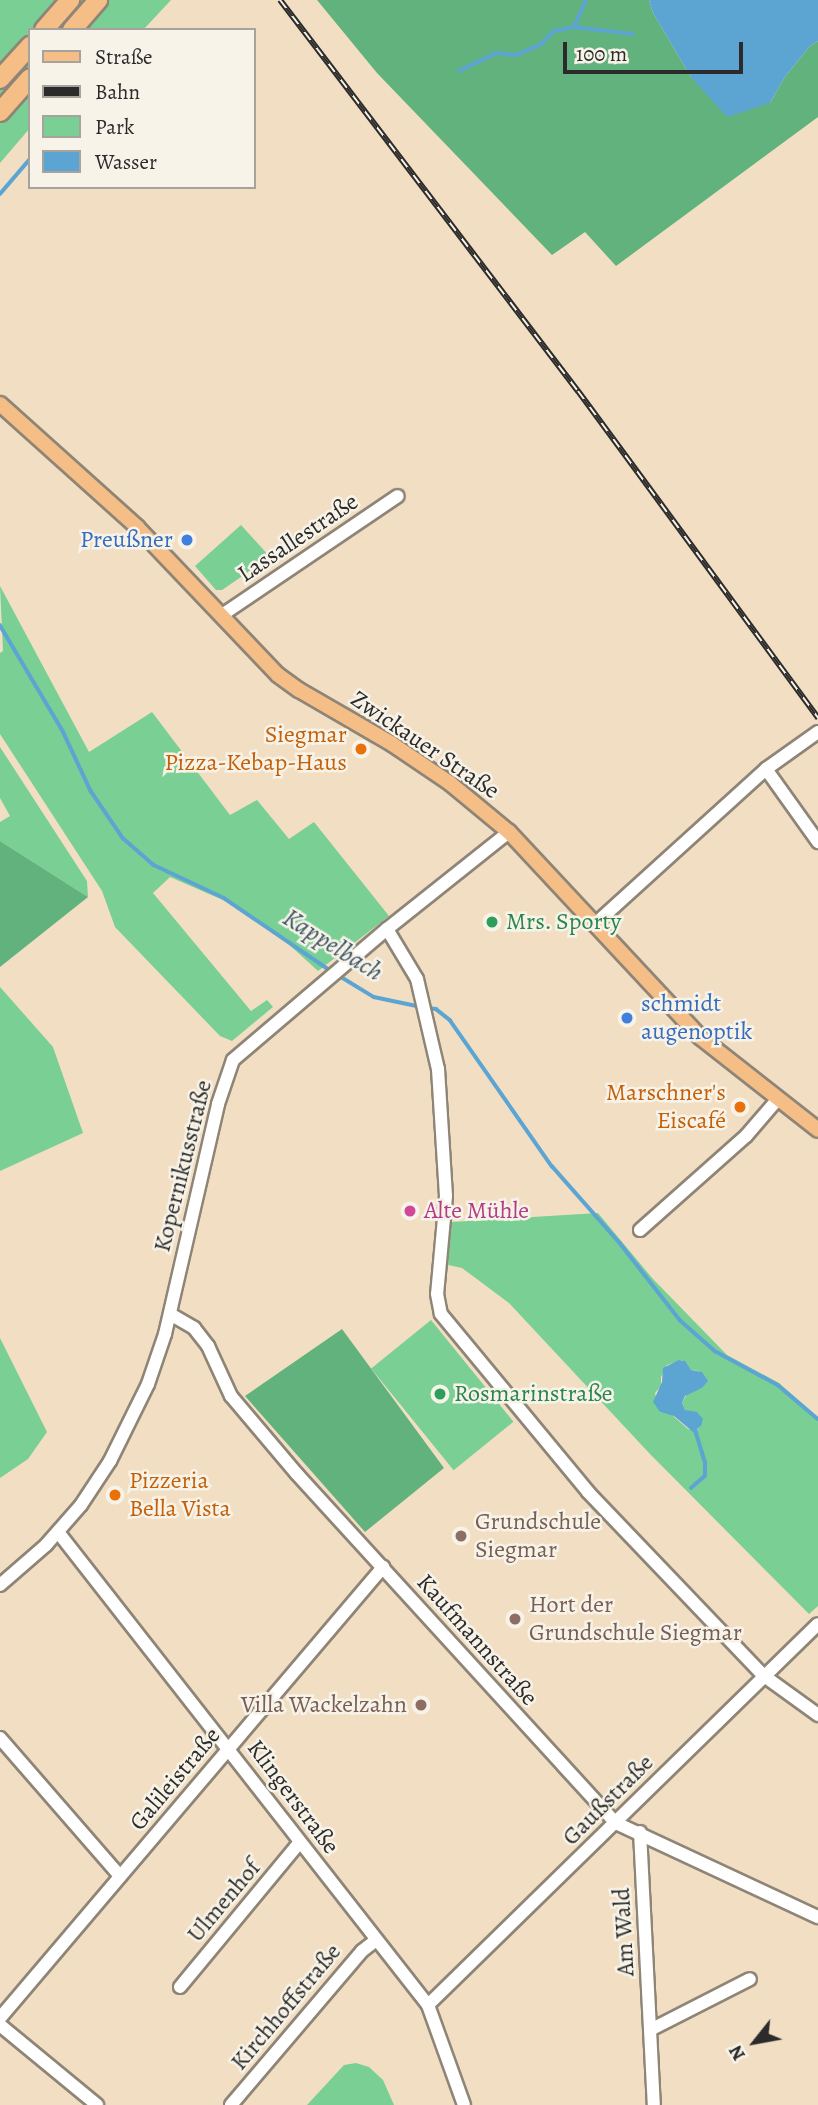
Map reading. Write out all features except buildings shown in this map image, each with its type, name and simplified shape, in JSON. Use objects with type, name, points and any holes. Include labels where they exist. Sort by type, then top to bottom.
[{"type":"highway","points":[[46,28],[69,0]]},
{"type":"highway","points":[[74,28],[98,0]]},
{"type":"highway","points":[[0,79],[28,48]]},
{"type":"highway","points":[[0,112],[28,80]]},
{"type":"main road","name":"Zwickauer Straße","points":[[0,404],[137,527],[259,657],[289,682],[392,744],[451,784],[509,832],[699,1037],[818,1130]]},
{"type":"street","name":"Lassallestraße","points":[[222,615],[398,496]]},
{"type":"street","points":[[594,925],[766,769],[818,732]]},
{"type":"street","points":[[766,769],[818,842]]},
{"type":"street","name":"Kopernikusstraße","points":[[0,1585],[58,1532],[100,1478],[132,1421],[148,1384],[170,1314],[215,1116],[233,1060],[387,929],[509,832]]},
{"type":"street","points":[[387,929],[416,979],[438,1069],[444,1160],[441,1269],[437,1294],[441,1314],[588,1492],[764,1676],[818,1715]]},
{"type":"street","points":[[640,1230],[746,1136],[778,1100]]},
{"type":"street","name":"Kaufmannstraße","points":[[170,1314],[194,1328],[208,1346],[232,1396],[297,1474],[616,1823],[818,1917]]},
{"type":"street","name":"Klingerstraße","points":[[58,1532],[428,2005],[464,2105]]},
{"type":"street","name":"Galileistraße","points":[[0,2018],[383,1567]]},
{"type":"street","name":"Gaußstraße","points":[[428,2005],[815,1627]]},
{"type":"street","points":[[0,1738],[120,1876]]},
{"type":"street","name":"Am Wald","points":[[640,1832],[654,2105]]},
{"type":"street","name":"Ulmenhof","points":[[180,1987],[300,1842]]},
{"type":"street","name":"Kirchhoffstraße","points":[[231,2105],[362,1951],[376,1940]]},
{"type":"street","points":[[650,2030],[750,1979]]},
{"type":"street","points":[[0,2025],[97,2105]]},
{"type":"green space","points":[[0,0],[171,0],[145,28],[28,28],[28,130],[0,163]]},
{"type":"green space","points":[[317,0],[649,0],[653,13],[691,77],[770,103],[784,78],[810,46],[818,41],[818,117],[616,266],[585,232],[552,255],[377,73]]},
{"type":"green space","points":[[241,525],[270,557],[222,590],[216,590],[195,566]]},
{"type":"green space","points":[[0,586],[89,752],[152,712],[230,815],[257,800],[289,839],[314,822],[389,916],[318,971],[284,940],[223,900],[170,877],[153,893],[251,1011],[267,1000],[273,1007],[232,1041],[220,1036],[115,927],[102,891],[0,734],[0,653],[3,651]]},
{"type":"green space","points":[[0,747],[87,881],[88,897],[0,841],[0,822],[10,816],[0,798]]},
{"type":"green space","points":[[0,841],[88,897],[0,967]]},
{"type":"green space","points":[[0,987],[53,1047],[83,1133],[0,1171]]},
{"type":"green space","points":[[598,1213],[653,1279],[727,1355],[779,1383],[818,1417],[818,1606],[809,1614],[650,1454],[509,1303],[462,1268],[448,1265],[451,1222]],"holes":[[[682,1360],[691,1370],[699,1371],[702,1388],[687,1394],[682,1403],[685,1410],[700,1415],[701,1426],[695,1431],[688,1429],[672,1415],[660,1412],[655,1393],[661,1386],[661,1377],[667,1365]]]},
{"type":"green space","name":"Rosmarinstraße","points":[[431,1320],[513,1422],[454,1470],[371,1368]]},
{"type":"green space","points":[[342,1329],[444,1468],[365,1532],[245,1396]]},
{"type":"green space","points":[[0,1338],[47,1432],[28,1459],[0,1478]]},
{"type":"green space","points":[[356,2063],[369,2067],[383,2080],[394,2105],[307,2105],[344,2065]]},
{"type":"water","points":[[649,0],[818,0],[818,41],[810,46],[784,78],[770,103],[727,117],[691,77],[653,13]]},
{"type":"water","points":[[679,1360],[685,1361],[691,1370],[702,1372],[708,1381],[702,1388],[685,1396],[682,1403],[685,1410],[697,1412],[703,1419],[701,1426],[693,1432],[674,1416],[660,1412],[653,1402],[662,1382],[663,1368]]},
{"type":"waterway","points":[[574,27],[586,0]]},
{"type":"waterway","points":[[459,71],[496,53],[516,55],[540,45],[554,31],[574,27],[633,34]]},
{"type":"waterway","points":[[0,194],[28,161]]},
{"type":"waterway","name":"Kappelbach","points":[[0,625],[63,731],[91,791],[123,838],[154,865],[224,898],[331,971]]},
{"type":"waterway","name":"Kappelbach","points":[[338,975],[374,997],[421,1007]]},
{"type":"waterway","name":"Kappelbach","points":[[428,1008],[436,1009],[450,1020],[552,1166],[620,1243],[680,1320],[715,1351],[778,1385],[818,1419]]},
{"type":"waterway","points":[[691,1488],[705,1476],[705,1463],[695,1431]]},
{"type":"railway","points":[[280,0],[578,391],[818,718]]},
{"type":"place","name":"Preußner","points":[[187,540]]},
{"type":"place","name":"Siegmar Pizza-Kebap-Haus","points":[[361,749]]},
{"type":"place","name":"Mrs. Sporty","points":[[492,922]]},
{"type":"place","name":"schmidt augenoptik","points":[[627,1018]]},
{"type":"place","name":"Marschner's Eiscafé","points":[[740,1107]]},
{"type":"place","name":"Alte Mühle","points":[[410,1211]]},
{"type":"place","name":"Rosmarinstraße","points":[[440,1394]]},
{"type":"place","name":"Pizzeria Bella Vista","points":[[115,1495]]},
{"type":"place","name":"Grundschule Siegmar","points":[[461,1536]]},
{"type":"place","name":"Hort der Grundschule Siegmar","points":[[515,1619]]},
{"type":"place","name":"Villa Wackelzahn","points":[[421,1705]]}]
